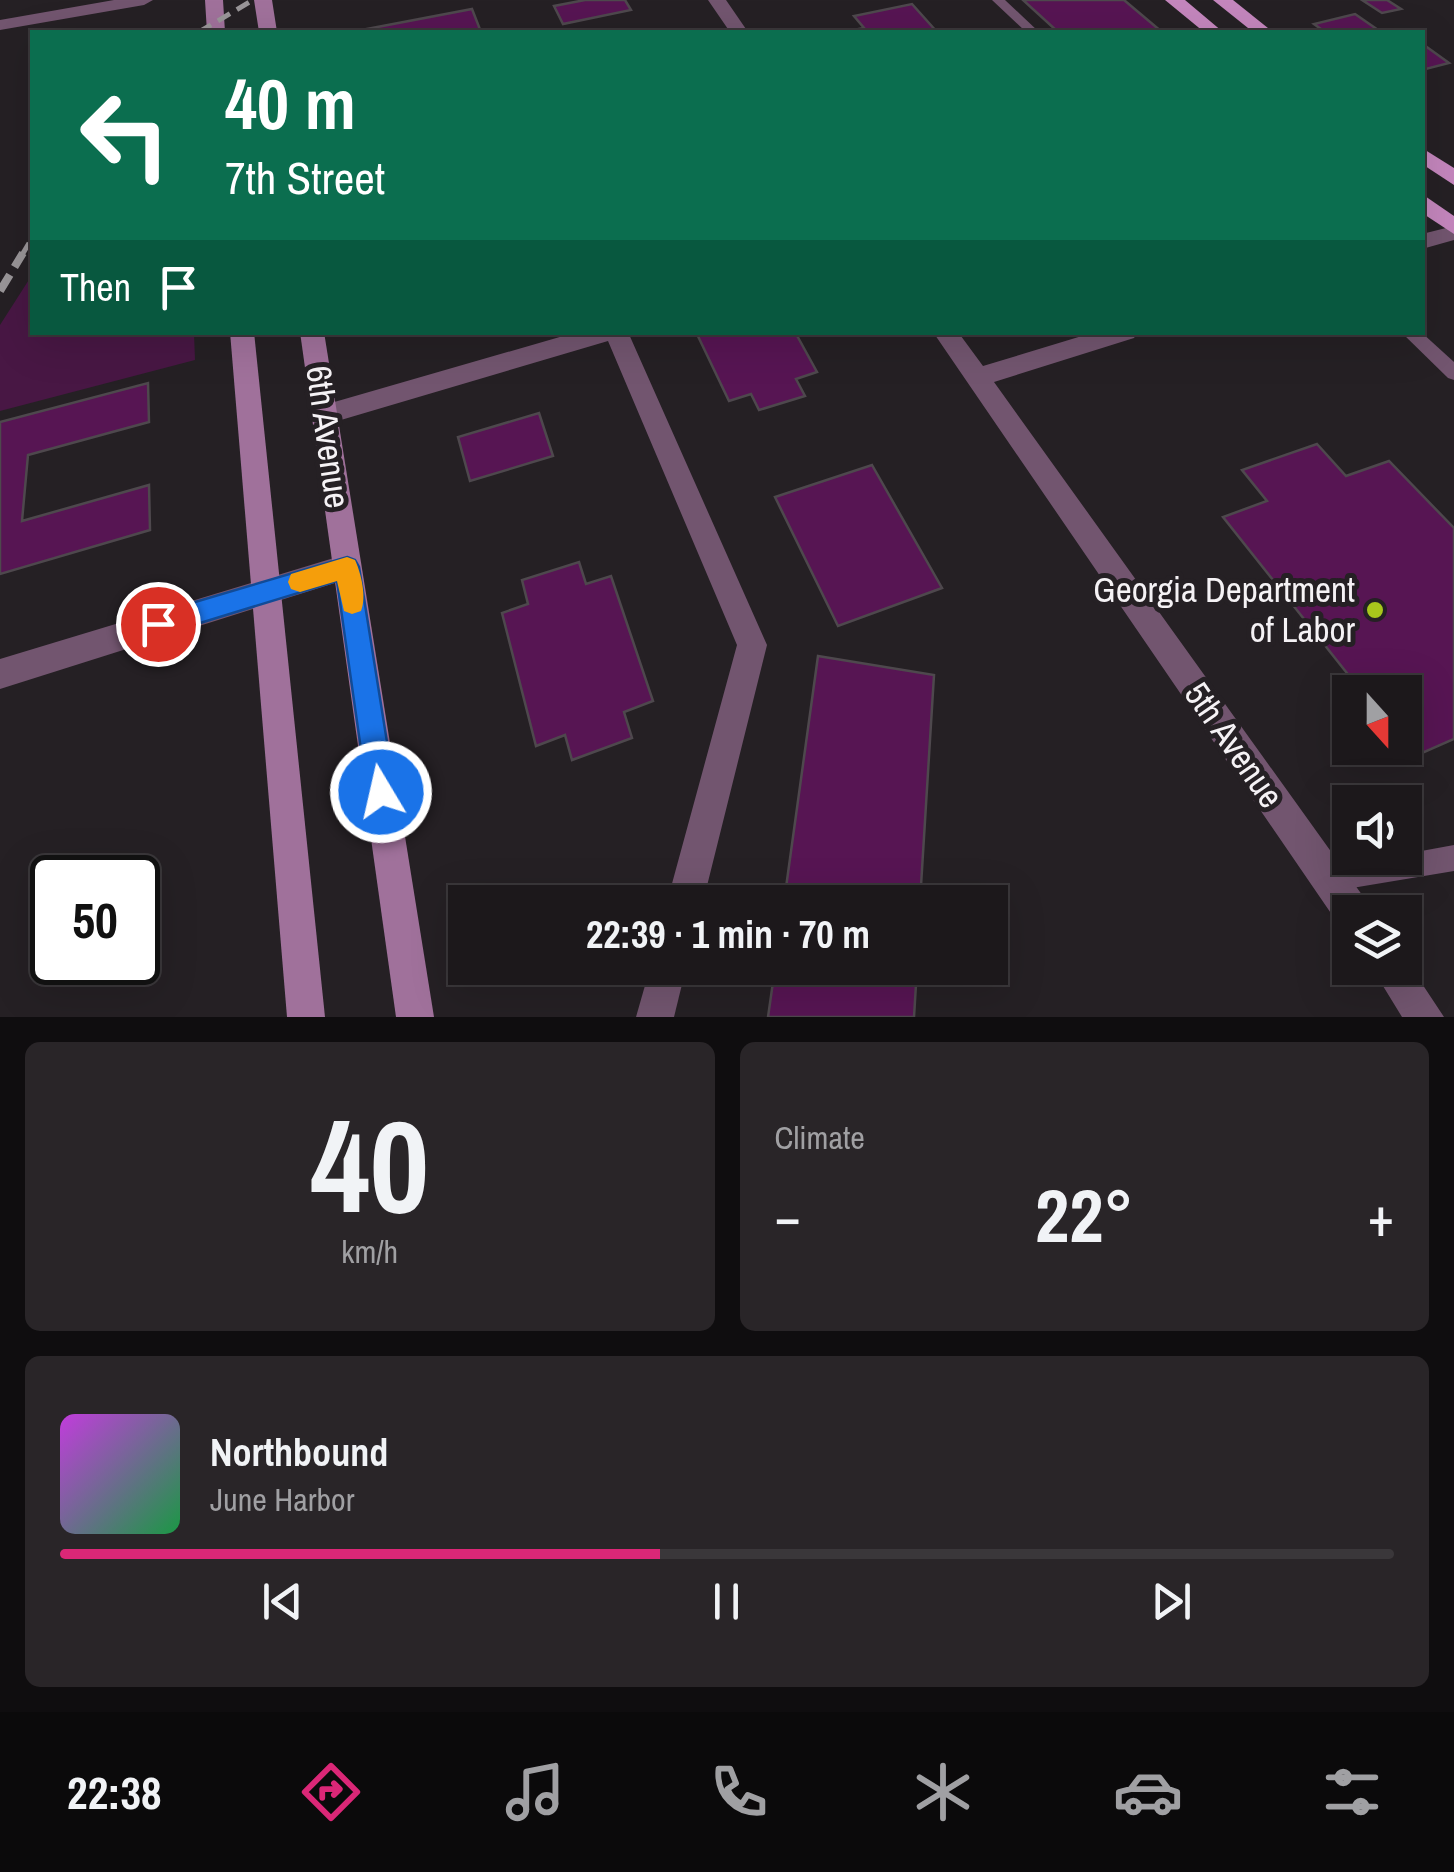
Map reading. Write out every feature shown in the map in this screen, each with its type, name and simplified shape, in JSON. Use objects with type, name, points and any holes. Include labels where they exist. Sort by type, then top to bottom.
[{"type":"main road","points":[[214,0],[216,30]]},
{"type":"main road","points":[[264,0],[268,30]]},
{"type":"main road","points":[[1174,0],[1212,30]]},
{"type":"main road","points":[[1222,0],[1261,30]]},
{"type":"main road","points":[[1425,156],[1454,178]]},
{"type":"main road","points":[[1425,204],[1454,230]]},
{"type":"main road","name":"6th Avenue","points":[[242,335],[306,1017]]},
{"type":"main road","name":"6th Avenue","points":[[312,335],[415,1017]]},
{"type":"street","points":[[0,25],[144,0]]},
{"type":"street","points":[[717,0],[738,30]]},
{"type":"street","points":[[1425,241],[1454,230]]},
{"type":"street","points":[[324,415],[603,335]]},
{"type":"street","points":[[614,335],[752,644],[689,885]]},
{"type":"street","name":"5th Avenue","points":[[947,335],[1340,895]]},
{"type":"street","points":[[976,378],[1116,335]]},
{"type":"street","points":[[0,674],[347,567]]},
{"type":"street","points":[[656,1017],[664,985]]},
{"type":"street","points":[[1402,985],[1425,1017]]},
{"type":"lane","points":[[998,0],[1030,30]]},
{"type":"lane","points":[[1412,335],[1454,374]]},
{"type":"lane","points":[[1328,879],[1454,858]]},
{"type":"shaded area","points":[[30,278],[30,335],[194,335],[195,360],[0,411],[0,325]]},
{"type":"building","points":[[585,0],[625,0],[631,10],[563,24],[554,6]]},
{"type":"building","points":[[1023,0],[1124,0],[1160,30],[1056,30]]},
{"type":"building","points":[[1362,0],[1387,0],[1401,9],[1382,13]]},
{"type":"building","points":[[912,4],[935,30],[854,30],[864,28],[854,16]]},
{"type":"building","points":[[472,9],[480,30],[362,30]]},
{"type":"building","points":[[1355,14],[1378,30],[1322,30],[1314,24]]},
{"type":"building","points":[[1425,46],[1449,63],[1425,69]]},
{"type":"building","points":[[697,335],[797,335],[817,372],[796,379],[805,396],[759,410],[751,394],[729,401]]},
{"type":"building","points":[[148,383],[149,422],[28,455],[22,521],[149,485],[150,530],[0,574],[0,422]]},
{"type":"building","points":[[539,413],[553,456],[470,481],[458,437]]},
{"type":"building","name":"Georgia Department of Labor","points":[[1317,444],[1346,476],[1389,461],[1454,528],[1454,739],[1422,753],[1422,675],[1348,675],[1223,517],[1267,501],[1242,470]]},
{"type":"building","points":[[872,465],[942,588],[838,626],[775,497]]},
{"type":"building","points":[[579,562],[586,584],[611,576],[653,701],[624,712],[632,738],[572,760],[565,735],[536,746],[502,613],[528,604],[522,580]]},
{"type":"building","points":[[818,656],[934,675],[921,885],[786,885]]},
{"type":"building","points":[[773,985],[916,985],[914,1017],[768,1017]]},
{"type":"railway","points":[[202,30],[253,0]]},
{"type":"railway","points":[[22,255],[30,241]]},
{"type":"railway","points":[[0,291],[23,253]]},
{"type":"slow traffic","points":[[300,582],[347,567],[352,603]]},
{"type":"place","name":"Georgia Department of Labor","points":[[1375,610]]},
{"type":"route","points":[[158,624],[347,567],[381,792]]}]
